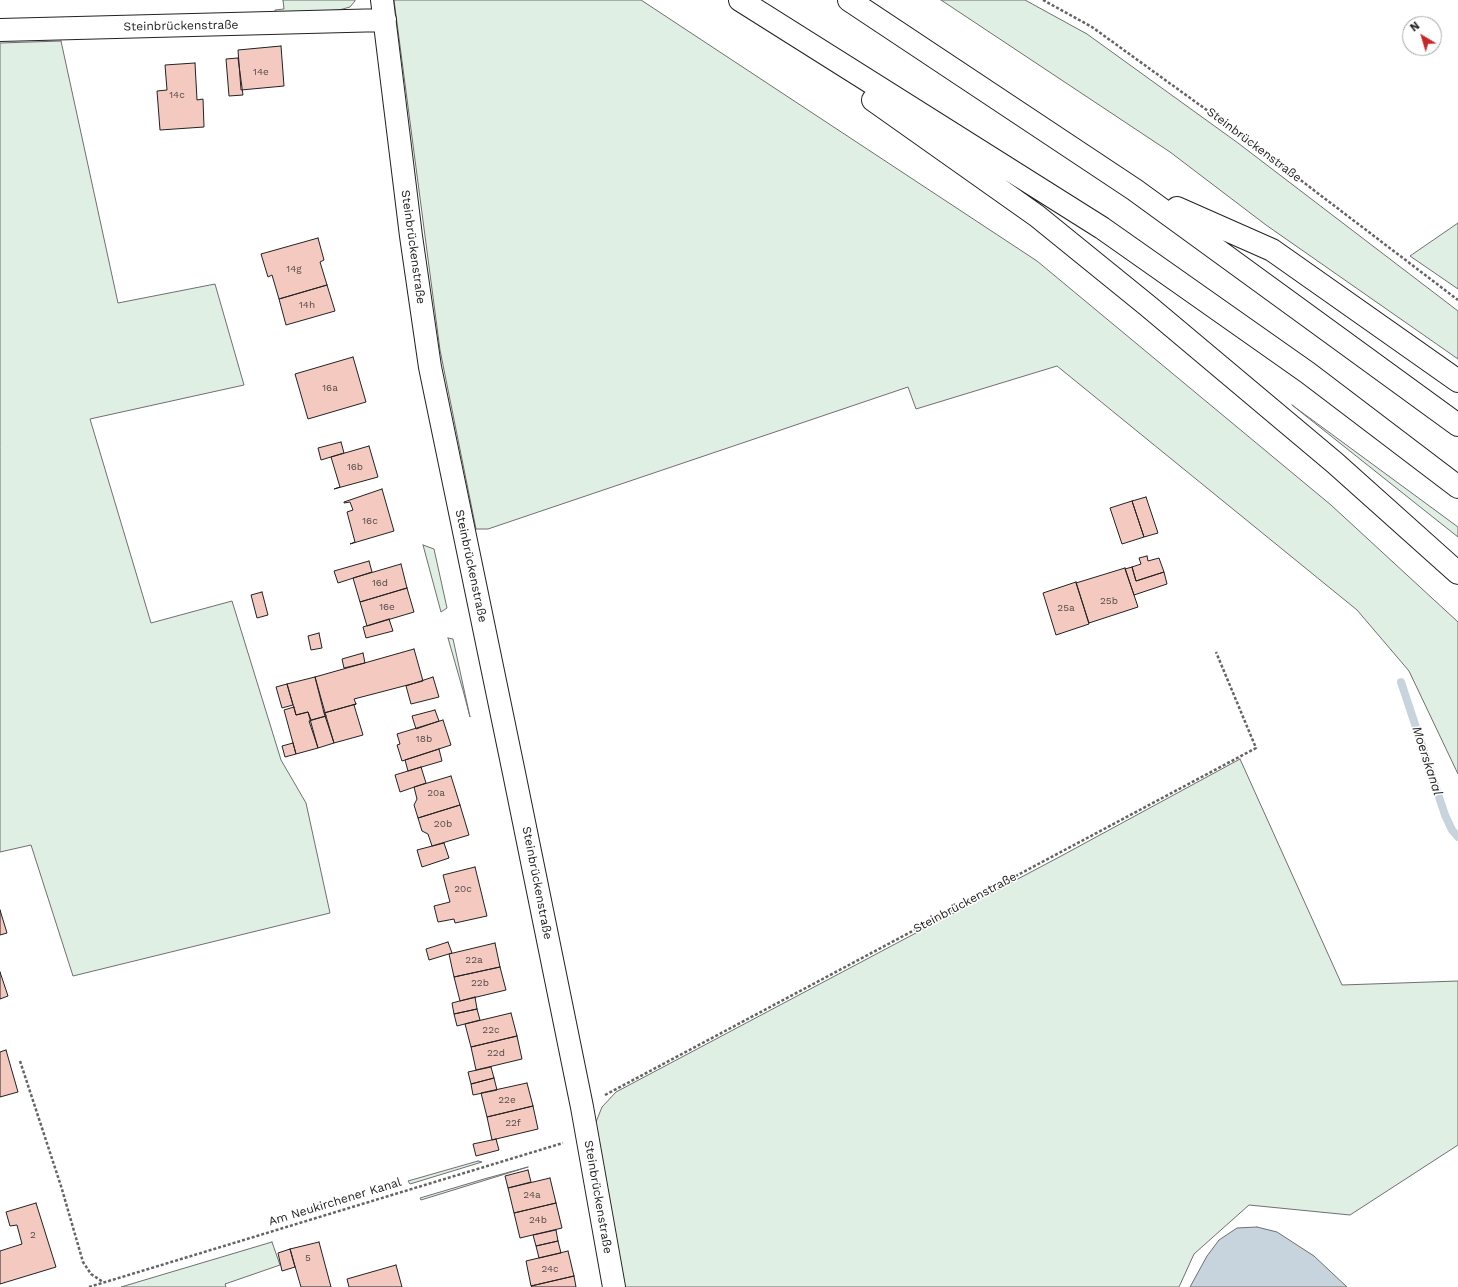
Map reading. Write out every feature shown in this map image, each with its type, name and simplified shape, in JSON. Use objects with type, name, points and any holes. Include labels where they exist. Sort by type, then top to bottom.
[{"type":"main road","points":[[740,0],[1102,228],[1308,373],[1458,487]]},
{"type":"main road","points":[[849,0],[1135,190],[1403,383],[1458,425]]},
{"type":"main road","name":"Steinbrückenstraße","points":[[0,30],[383,10],[410,236],[430,367],[582,1107],[614,1287]]},
{"type":"main road","points":[[818,49],[874,101],[1043,221],[1154,311],[1335,463],[1458,572]]},
{"type":"main road","points":[[1135,190],[1272,250],[1458,381]]},
{"type":"main road","points":[[1335,463],[1458,554]]},
{"type":"path","name":"Steinbrückenstraße","points":[[1043,0],[1092,27],[1244,137],[1458,300]]},
{"type":"path","name":"Steinbrückenstraße","points":[[582,1107],[1256,748],[1216,652]]},
{"type":"path","points":[[20,1061],[61,1186],[83,1262],[91,1274],[103,1283]]},
{"type":"path","name":"Am Neukirchener Kanal","points":[[89,1287],[587,1136]]},
{"type":"green space","points":[[283,0],[355,1],[350,7],[339,10],[275,14],[275,10],[284,9]]},
{"type":"green space","points":[[394,0],[641,0],[1037,261],[1331,505],[1458,622],[1458,774],[1409,671],[1357,610],[1057,366],[916,409],[908,387],[488,529],[476,529],[440,350]]},
{"type":"green space","points":[[941,0],[1025,0],[1087,34],[1238,143],[1458,311],[1458,359],[1266,225],[1170,152]]},
{"type":"green space","points":[[61,41],[118,303],[215,284],[244,385],[90,419],[151,623],[232,601],[281,760],[306,803],[330,913],[73,976],[31,845],[0,852],[0,43]]},
{"type":"green space","points":[[1458,223],[1458,289],[1410,256]]},
{"type":"green space","points":[[1292,405],[1458,527],[1458,537],[1429,514]]},
{"type":"green space","points":[[423,545],[434,549],[447,608],[441,612]]},
{"type":"green space","points":[[448,638],[453,639],[470,717],[464,694]]},
{"type":"green space","points":[[1240,759],[1342,985],[1458,981],[1458,1145],[1350,1215],[1249,1205],[1194,1254],[1179,1287],[625,1287],[594,1127],[602,1107],[616,1092],[1063,855]]},
{"type":"green space","points":[[478,1161],[482,1162],[410,1184],[408,1181]]},
{"type":"green space","points":[[528,1167],[421,1200],[420,1198],[484,1179]]},
{"type":"green space","points":[[272,1242],[280,1265],[225,1284],[226,1287],[121,1287]]},
{"type":"shaded area","points":[[1257,1227],[1277,1232],[1314,1256],[1347,1287],[1190,1287],[1207,1256],[1219,1240],[1237,1228]]},
{"type":"building","points":[[281,46],[284,86],[241,90],[238,50]]},
{"type":"building","points":[[238,58],[243,95],[229,96],[226,59]]},
{"type":"building","points":[[195,63],[197,100],[203,99],[204,127],[160,130],[157,91],[167,90],[165,65]]},
{"type":"building","points":[[318,238],[324,260],[320,262],[327,285],[279,299],[272,275],[268,277],[261,254]]},
{"type":"building","points":[[327,285],[335,311],[286,325],[279,299]]},
{"type":"building","points":[[353,357],[366,402],[308,419],[295,374]]},
{"type":"building","points":[[341,442],[344,453],[321,460],[318,448]]},
{"type":"building","points":[[369,446],[378,477],[334,489],[340,487],[331,457]]},
{"type":"building","points":[[382,489],[394,531],[350,544],[355,542],[347,512],[353,510],[350,502],[344,502]]},
{"type":"building","points":[[1146,497],[1158,533],[1144,537],[1132,501]]},
{"type":"building","points":[[1132,501],[1144,537],[1122,544],[1110,508]]},
{"type":"building","points":[[1147,556],[1148,561],[1159,558],[1164,572],[1136,581],[1132,567],[1141,564],[1139,558]]},
{"type":"building","points":[[369,561],[372,572],[338,583],[334,571]]},
{"type":"building","points":[[401,564],[407,588],[360,602],[353,578]]},
{"type":"building","points":[[1132,567],[1136,581],[1164,572],[1167,584],[1134,595],[1125,569]]},
{"type":"building","points":[[1125,568],[1138,607],[1089,623],[1076,583]]},
{"type":"building","points":[[1076,582],[1089,624],[1056,635],[1043,593]]},
{"type":"building","points":[[407,588],[414,612],[367,626],[360,602]]},
{"type":"building","points":[[262,592],[268,615],[257,618],[251,595]]},
{"type":"building","points":[[389,619],[393,631],[366,638],[363,627]]},
{"type":"building","points":[[319,633],[322,648],[311,650],[308,636]]},
{"type":"building","points":[[414,649],[423,681],[354,699],[356,704],[324,713],[315,677]]},
{"type":"building","points":[[363,653],[365,663],[344,668],[342,659]]},
{"type":"building","points":[[315,677],[326,716],[311,720],[308,712],[296,715],[287,684]]},
{"type":"building","points":[[433,677],[439,697],[411,704],[406,686]]},
{"type":"building","points":[[287,684],[293,705],[282,708],[276,687]]},
{"type":"building","points":[[356,704],[354,705],[363,735],[334,743],[324,713]]},
{"type":"building","points":[[294,707],[296,715],[308,712],[318,748],[296,754],[284,710]]},
{"type":"building","points":[[435,710],[439,721],[416,729],[412,716]]},
{"type":"building","points":[[326,716],[334,743],[318,748],[309,721]]},
{"type":"building","points":[[443,720],[451,745],[402,761],[397,745],[400,744],[397,734]]},
{"type":"building","points":[[293,743],[296,754],[285,757],[282,746]]},
{"type":"building","points":[[439,749],[442,761],[408,771],[405,760]]},
{"type":"building","points":[[421,767],[426,783],[400,792],[395,775]]},
{"type":"building","points":[[451,776],[460,805],[418,818],[414,805],[417,799],[414,787]]},
{"type":"building","points":[[460,805],[469,835],[432,846],[428,834],[422,831],[418,818]]},
{"type":"building","points":[[444,843],[449,858],[422,867],[417,850]]},
{"type":"building","points":[[475,867],[487,916],[455,923],[454,919],[438,922],[434,906],[450,902],[443,875]]},
{"type":"building","points":[[0,910],[7,933],[0,935]]},
{"type":"building","points":[[448,942],[452,953],[429,960],[426,949]]},
{"type":"building","points":[[495,943],[500,967],[454,977],[449,954]]},
{"type":"building","points":[[500,967],[506,990],[460,1001],[454,977]]},
{"type":"building","points":[[0,972],[8,996],[0,999]]},
{"type":"building","points":[[475,997],[477,1009],[454,1014],[452,1003]]},
{"type":"building","points":[[477,1009],[480,1020],[457,1026],[454,1014]]},
{"type":"building","points":[[511,1013],[517,1036],[471,1047],[465,1024]]},
{"type":"building","points":[[517,1036],[522,1059],[476,1070],[471,1047]]},
{"type":"building","points":[[6,1050],[18,1092],[0,1097],[0,1052]]},
{"type":"building","points":[[491,1067],[494,1078],[471,1084],[468,1072]]},
{"type":"building","points":[[494,1078],[497,1090],[473,1095],[471,1084]]},
{"type":"building","points":[[527,1083],[533,1106],[487,1117],[481,1093]]},
{"type":"building","points":[[533,1106],[538,1129],[492,1140],[487,1117]]},
{"type":"building","points":[[496,1139],[499,1150],[476,1156],[473,1144]]},
{"type":"building","points":[[528,1170],[531,1182],[508,1188],[505,1176]]},
{"type":"building","points":[[550,1178],[556,1203],[514,1213],[508,1188]]},
{"type":"building","points":[[36,1203],[56,1267],[0,1284],[0,1251],[22,1244],[17,1225],[10,1226],[6,1212]]},
{"type":"building","points":[[556,1203],[562,1228],[520,1238],[514,1213]]},
{"type":"building","points":[[556,1230],[558,1241],[536,1246],[533,1235]]},
{"type":"building","points":[[558,1241],[561,1253],[539,1258],[536,1246]]},
{"type":"building","points":[[319,1242],[331,1287],[301,1287],[290,1249]]},
{"type":"building","points":[[290,1249],[295,1267],[282,1271],[278,1253]]},
{"type":"building","points":[[568,1251],[574,1276],[531,1286],[526,1261]]},
{"type":"building","points":[[396,1265],[402,1287],[349,1287],[347,1279]]},
{"type":"building","points":[[574,1276],[576,1287],[531,1286]]},
{"type":"waterway","name":"Moerskanal","points":[[1401,682],[1445,815],[1452,830],[1458,837]]}]
